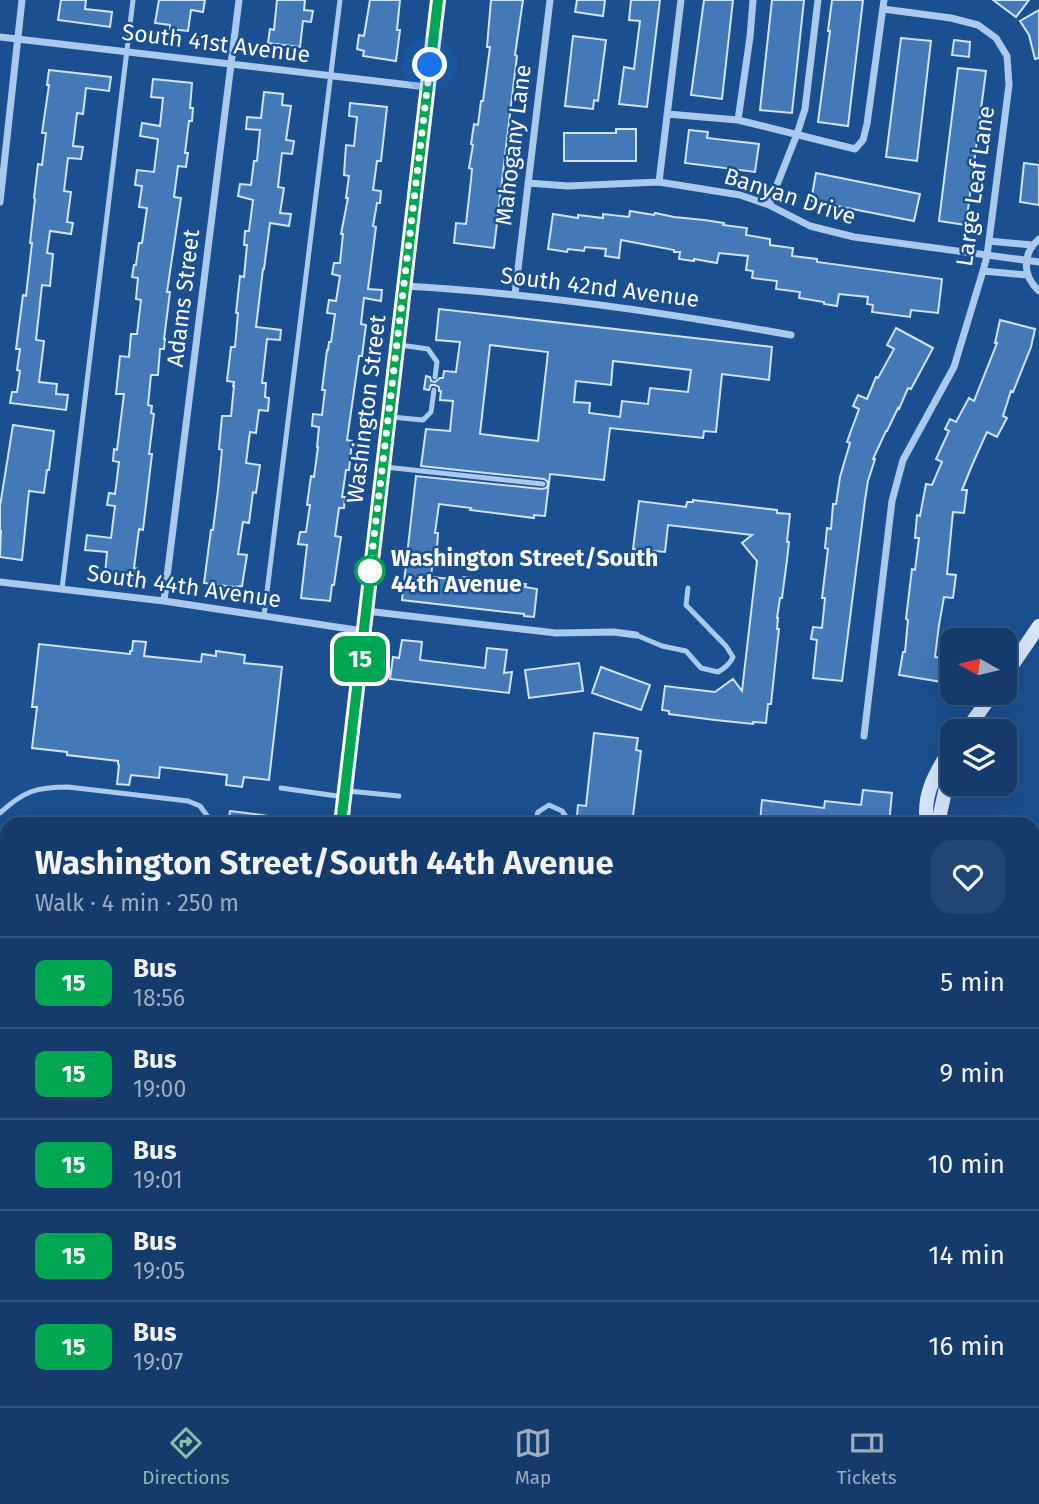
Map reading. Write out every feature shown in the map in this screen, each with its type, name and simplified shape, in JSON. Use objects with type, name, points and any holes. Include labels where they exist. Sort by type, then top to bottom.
[{"type":"street","points":[[0,202],[22,0]]},
{"type":"street","name":"Adams Street","points":[[164,601],[239,0]]},
{"type":"street","name":"Washington Street","points":[[342,817],[438,0]]},
{"type":"street","name":"Mahogany Lane","points":[[515,294],[550,0]]},
{"type":"street","points":[[659,182],[681,0]]},
{"type":"street","points":[[738,120],[753,0]]},
{"type":"street","points":[[769,205],[804,109],[818,0]]},
{"type":"street","points":[[667,114],[738,120],[855,149],[863,140],[867,124],[884,0]]},
{"type":"street","name":"Large Leaf Lane","points":[[864,736],[892,501],[903,460],[954,367],[983,271],[1009,85],[1007,56],[996,38],[978,25],[951,18],[883,9]]},
{"type":"street","name":"South 41st Avenue","points":[[0,37],[427,87]]},
{"type":"street","name":"Banyan Drive","points":[[528,183],[568,186],[659,182],[740,195],[769,205],[810,226],[854,237],[1039,262]]},
{"type":"street","points":[[1039,239],[1032,245],[1026,260],[1027,275],[1039,291]]},
{"type":"street","points":[[989,241],[1032,245]]},
{"type":"street","points":[[983,271],[1027,275]]},
{"type":"street","name":"South 42nd Avenue","points":[[403,286],[515,294],[692,317],[790,335]]},
{"type":"street","name":"South 44th Avenue","points":[[0,582],[164,601],[363,631]]},
{"type":"street","points":[[366,611],[556,633],[614,632],[636,635]]},
{"type":"street","points":[[1017,658],[1039,626]]},
{"type":"street","points":[[925,817],[927,798],[940,764]]},
{"type":"street","points":[[941,817],[944,796]]},
{"type":"lane","points":[[62,589],[133,0]]},
{"type":"lane","points":[[264,616],[340,0]]},
{"type":"lane","points":[[396,344],[428,349],[437,362],[435,377]]},
{"type":"lane","points":[[388,416],[423,420],[431,412],[434,390]]},
{"type":"lane","points":[[382,466],[543,484]]},
{"type":"lane","points":[[636,635],[662,646],[686,651],[701,668],[718,672],[726,667],[733,657],[726,646],[686,605],[688,588]]},
{"type":"lane","points":[[0,813],[27,792],[50,787],[68,787],[188,801],[200,806],[208,817]]},
{"type":"lane","points":[[281,788],[399,796]]},
{"type":"lane","points":[[536,817],[538,812],[549,804],[562,811],[566,817]]},
{"type":"building","points":[[61,0],[86,0],[85,9],[112,12],[110,27],[58,20]]},
{"type":"building","points":[[159,0],[205,0],[203,12],[191,10],[188,31],[170,29],[170,25],[155,23]]},
{"type":"building","points":[[277,0],[305,0],[304,10],[313,11],[311,22],[303,21],[300,47],[268,43],[270,29],[274,30]]},
{"type":"building","points":[[370,0],[400,0],[396,61],[363,56],[364,51],[357,49],[359,35],[364,36]]},
{"type":"building","points":[[491,0],[523,0],[494,248],[454,243],[456,223],[466,224],[472,169],[469,168],[471,144],[474,124],[478,125],[483,101],[490,47],[487,47]]},
{"type":"building","points":[[577,0],[605,0],[603,16],[575,12]]},
{"type":"building","points":[[631,0],[660,0],[647,107],[619,104],[624,67],[634,69],[640,21],[629,20]]},
{"type":"building","points":[[704,0],[733,0],[722,99],[691,95]]},
{"type":"building","points":[[772,0],[804,0],[792,113],[760,110]]},
{"type":"building","points":[[832,0],[863,0],[848,126],[818,122]]},
{"type":"building","points":[[993,0],[1029,0],[1016,17]]},
{"type":"building","points":[[1039,10],[1039,58],[1035,59],[1029,35],[1020,21]]},
{"type":"building","points":[[573,36],[606,40],[598,101],[594,100],[593,109],[565,106]]},
{"type":"building","points":[[901,38],[931,41],[917,161],[886,157]]},
{"type":"building","points":[[954,40],[970,42],[969,57],[952,55]]},
{"type":"building","points":[[958,68],[986,71],[966,225],[939,221]]},
{"type":"building","points":[[49,70],[111,77],[109,91],[86,88],[83,114],[77,113],[73,146],[83,147],[81,159],[68,158],[64,191],[71,192],[67,222],[73,223],[71,234],[50,231],[47,253],[53,254],[50,286],[42,285],[36,340],[44,341],[39,382],[57,384],[56,394],[68,395],[66,410],[10,403],[12,392],[17,392],[20,371],[17,370],[20,349],[16,349],[23,295],[26,296],[38,164],[42,165],[46,133],[42,133]]},
{"type":"building","points":[[153,79],[192,83],[190,108],[193,108],[185,153],[188,153],[186,167],[178,166],[174,197],[181,198],[167,292],[170,292],[164,349],[160,349],[158,375],[151,375],[148,405],[152,406],[151,413],[154,414],[149,454],[152,454],[143,530],[139,529],[134,568],[139,569],[137,579],[105,575],[107,552],[85,550],[87,535],[111,538],[115,506],[107,505],[109,493],[115,494],[119,462],[113,461],[114,449],[117,450],[124,394],[116,394],[120,356],[129,357],[131,334],[137,334],[141,300],[136,299],[138,278],[132,277],[139,243],[142,243],[147,208],[139,207],[142,186],[135,185],[137,170],[154,172],[158,139],[140,136],[142,123],[160,126],[163,98],[151,97]]},
{"type":"building","points":[[264,92],[283,94],[282,105],[291,106],[286,140],[294,141],[292,154],[282,153],[278,187],[284,188],[280,213],[291,214],[289,226],[270,223],[256,327],[281,330],[280,340],[267,339],[262,383],[266,383],[268,411],[259,410],[256,433],[250,432],[246,463],[260,465],[249,523],[243,522],[238,554],[247,555],[242,586],[234,587],[204,583],[218,490],[222,416],[231,416],[234,382],[227,381],[231,347],[235,347],[240,276],[244,277],[247,245],[244,245],[245,231],[249,231],[253,200],[238,196],[240,184],[251,185],[260,130],[246,129],[247,117],[261,118]]},
{"type":"building","points":[[350,103],[387,107],[381,161],[377,161],[373,190],[381,191],[373,226],[376,227],[368,289],[382,290],[381,301],[364,298],[361,324],[366,325],[347,440],[352,441],[349,470],[346,470],[342,497],[345,497],[344,508],[339,508],[335,536],[341,537],[330,601],[301,598],[307,545],[298,544],[300,532],[306,532],[311,476],[314,477],[318,447],[319,427],[312,426],[313,414],[322,415],[327,350],[331,342],[335,314],[327,313],[329,300],[336,301],[340,276],[332,274],[334,263],[340,263],[341,234],[348,198],[349,176],[344,175],[346,145],[354,146],[357,117],[349,116]]},
{"type":"building","points":[[616,129],[636,129],[636,161],[564,161],[564,133],[616,133]]},
{"type":"building","points":[[689,130],[708,132],[707,138],[759,144],[755,172],[685,163]]},
{"type":"building","points":[[1024,163],[1039,165],[1039,205],[1020,202]]},
{"type":"building","points":[[816,173],[920,194],[914,221],[811,201]]},
{"type":"building","points":[[630,211],[747,228],[746,235],[770,239],[770,245],[793,248],[792,256],[817,259],[817,262],[942,279],[938,313],[911,310],[910,317],[872,312],[873,305],[867,304],[868,297],[839,294],[837,306],[799,298],[800,292],[776,289],[777,281],[752,278],[753,271],[746,270],[748,256],[719,253],[717,263],[694,261],[679,259],[680,252],[674,250],[621,240],[619,258],[605,256],[606,249],[585,247],[584,251],[568,249],[567,252],[548,249],[553,214],[578,218],[578,215],[603,218],[603,214],[629,217]]},
{"type":"building","points":[[439,309],[772,347],[769,380],[722,374],[716,432],[704,431],[703,438],[610,428],[604,480],[550,474],[545,516],[534,515],[534,518],[439,504],[435,533],[438,533],[437,548],[434,548],[431,577],[463,580],[463,577],[526,584],[525,587],[537,589],[534,617],[402,600],[416,476],[542,489],[548,485],[544,479],[421,466],[426,429],[450,431],[453,401],[440,400],[441,391],[435,385],[431,385],[429,390],[424,389],[426,376],[435,382],[443,378],[444,371],[456,372],[460,342],[436,340]],"holes":[[[490,345],[548,352],[538,441],[480,434]],[[613,361],[691,370],[688,392],[650,388],[648,404],[622,401],[620,417],[589,413],[590,403],[574,402],[576,381],[611,385]]]},
{"type":"building","points":[[1000,320],[1035,329],[1031,347],[1003,416],[1007,418],[997,437],[987,432],[962,490],[967,490],[964,513],[953,512],[947,574],[956,575],[953,598],[944,597],[939,625],[935,657],[940,657],[940,682],[899,675],[905,652],[912,569],[915,570],[919,538],[915,538],[917,515],[920,516],[926,484],[932,485],[942,462],[936,459],[949,431],[945,429],[950,419],[956,422],[969,398],[974,401],[995,343]]},
{"type":"building","points":[[896,328],[933,348],[911,389],[908,388],[873,459],[865,500],[842,681],[813,678],[817,640],[811,639],[813,627],[822,628],[827,528],[831,529],[833,504],[836,504],[840,477],[850,443],[847,442],[859,409],[853,406],[858,395],[867,399],[876,377],[878,378],[894,349],[887,345]]},
{"type":"building","points":[[13,425],[54,431],[44,493],[29,491],[22,560],[0,557],[0,506]]},
{"type":"building","points":[[693,500],[777,510],[777,513],[790,514],[787,560],[777,618],[779,629],[771,704],[768,704],[766,723],[715,720],[669,714],[669,711],[662,710],[665,686],[715,692],[733,679],[742,691],[757,561],[742,543],[752,535],[668,525],[665,552],[633,549],[639,501],[686,507],[687,502]]},
{"type":"building","points":[[402,640],[422,642],[420,660],[485,668],[487,648],[507,650],[504,673],[512,672],[509,693],[390,679],[393,657],[399,658]]},
{"type":"building","points":[[133,641],[146,642],[144,656],[201,662],[202,654],[216,656],[216,651],[245,655],[244,663],[282,667],[269,780],[244,777],[242,787],[226,785],[227,775],[160,767],[159,778],[131,775],[129,785],[117,784],[118,761],[32,748],[37,707],[32,707],[39,644],[130,654]]},
{"type":"building","points":[[579,663],[583,691],[529,698],[525,670]]},
{"type":"building","points":[[601,667],[650,685],[641,710],[592,693]]},
{"type":"building","points":[[594,733],[638,738],[636,750],[641,751],[633,816],[577,816],[578,805],[586,806]]},
{"type":"building","points":[[863,790],[892,793],[890,817],[760,817],[762,800],[824,808],[825,801],[861,805]]},
{"type":"building","points":[[230,811],[277,817],[229,817]]},
{"type":"bus line","name":"15","points":[[342,817],[438,0]]},
{"type":"place","name":"Washington Street/South 44th Avenue","points":[[370,571]]},
{"type":"route","points":[[370,571],[430,65]]}]
